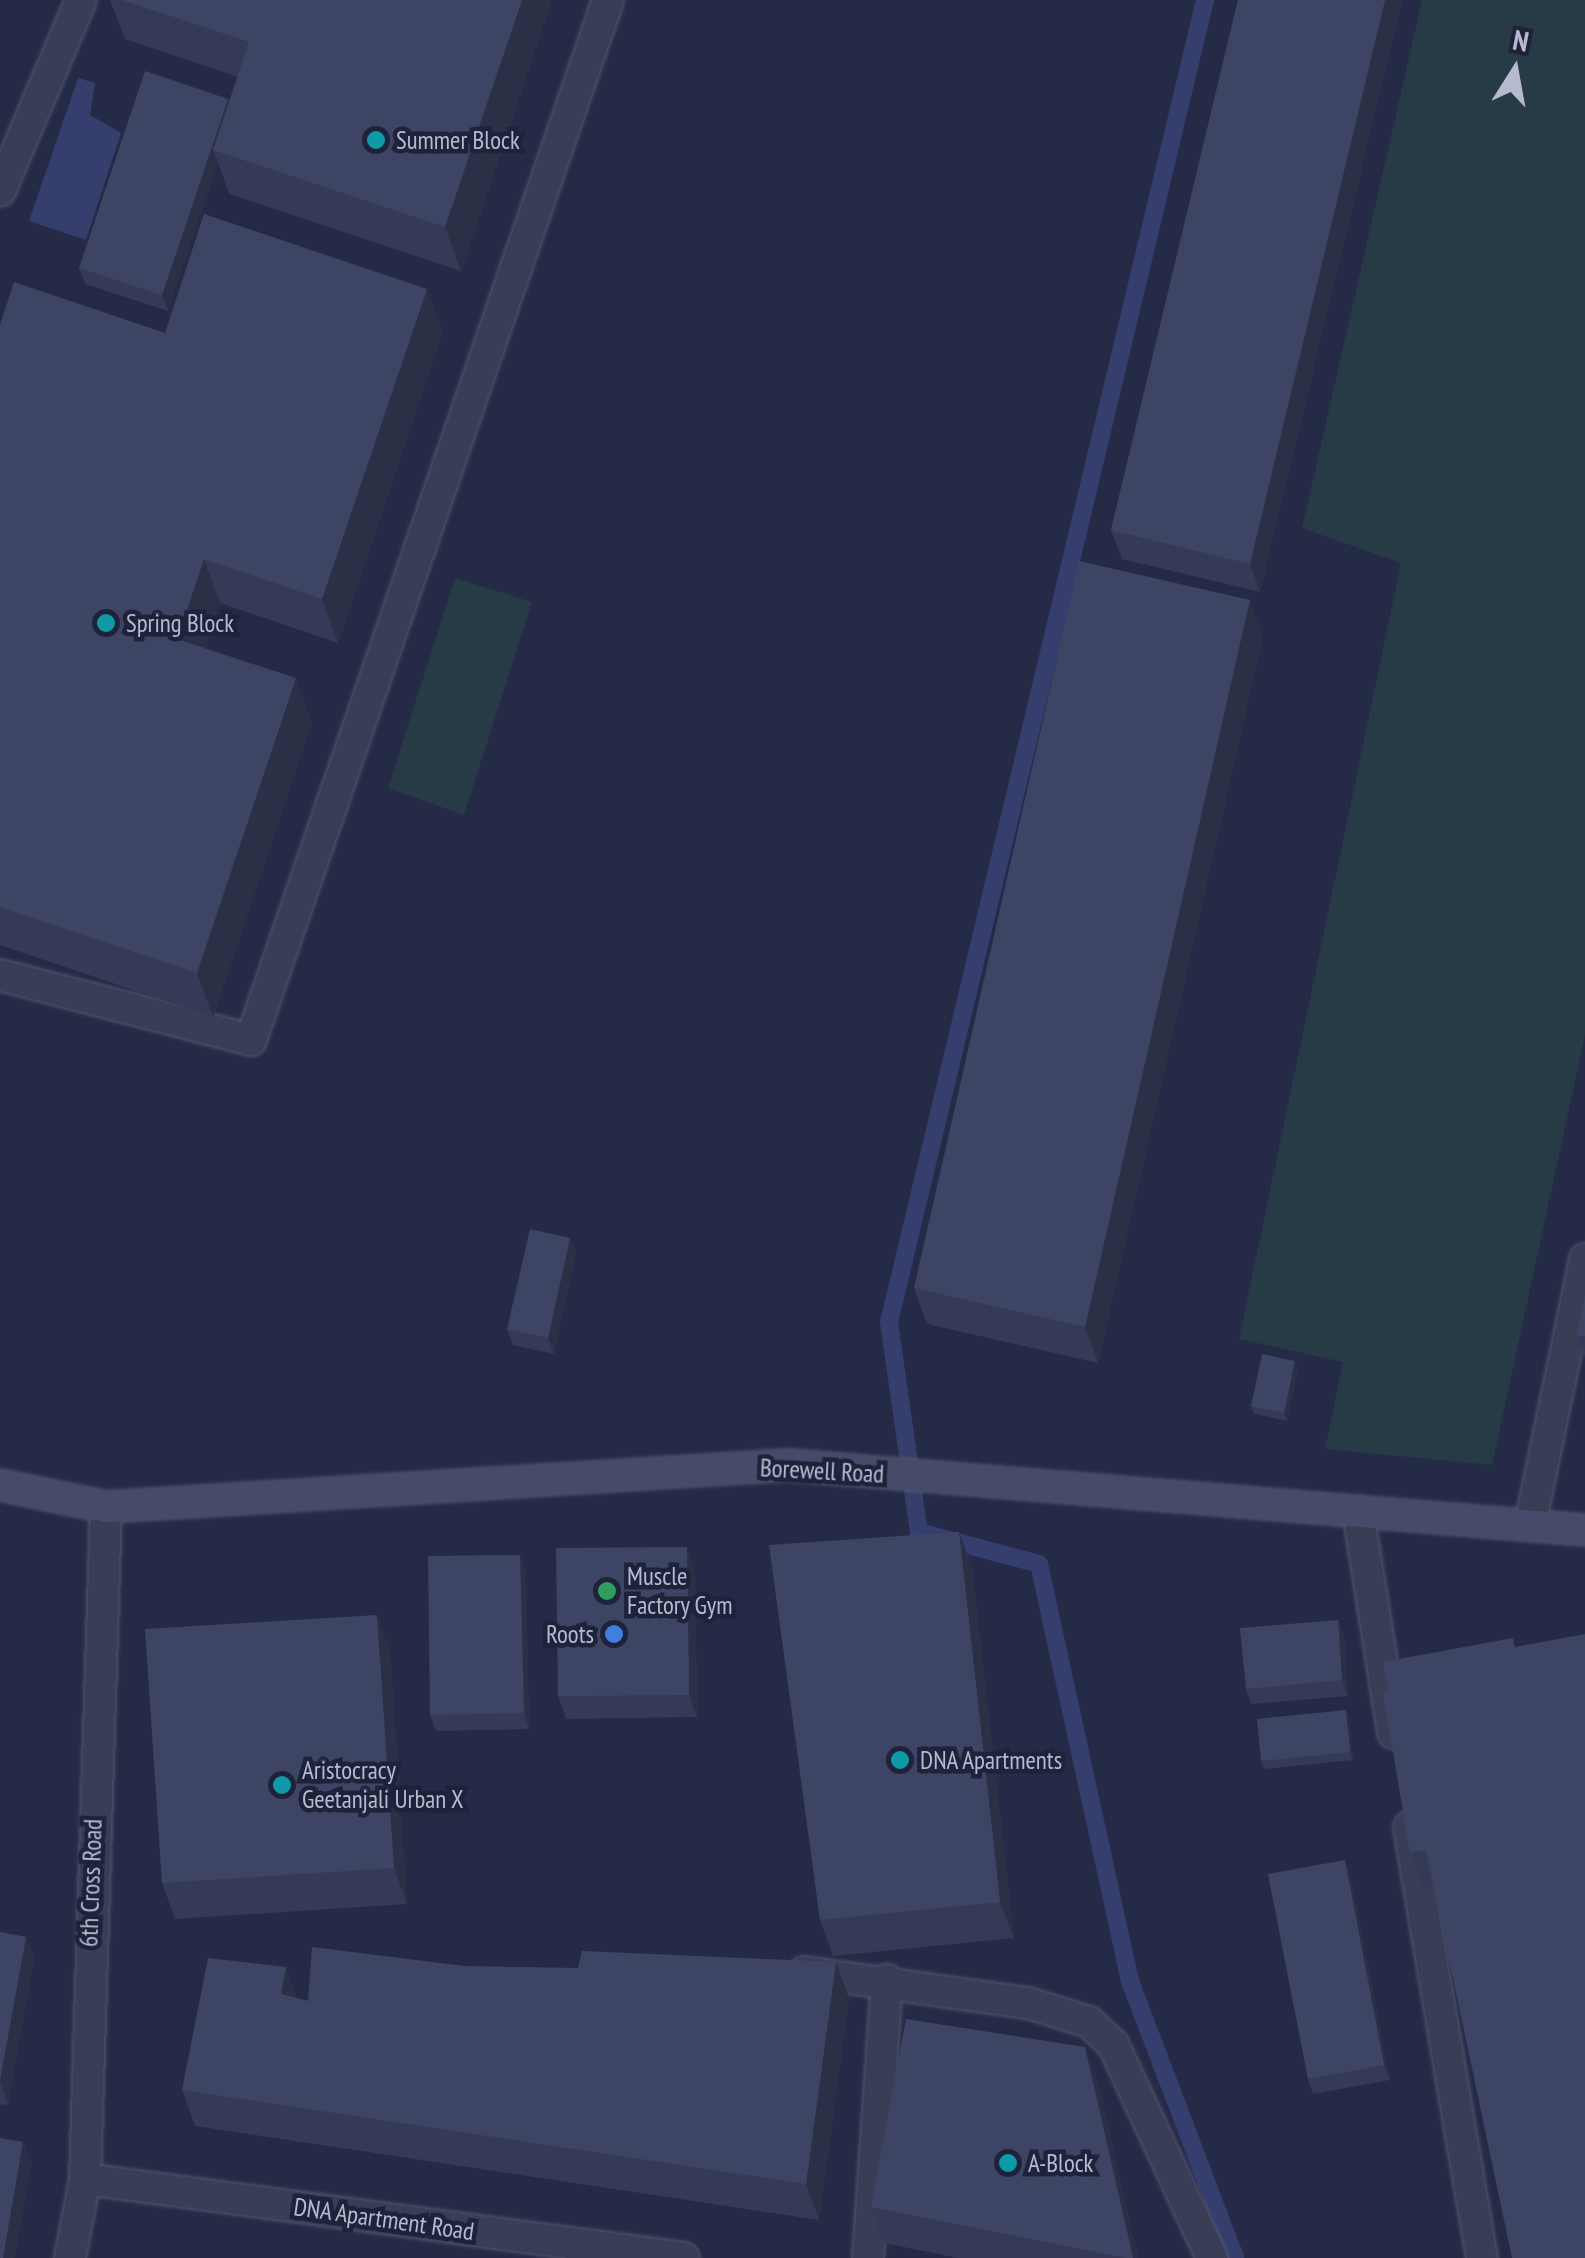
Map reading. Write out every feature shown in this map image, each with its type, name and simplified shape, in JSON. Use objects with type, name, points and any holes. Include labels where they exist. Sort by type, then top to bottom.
[{"type":"street","points":[[0,192],[80,0]]},
{"type":"street","points":[[0,975],[251,1040],[608,0]]},
{"type":"street","points":[[1530,1525],[1585,1259]]},
{"type":"street","name":"Borewell Road","points":[[0,1484],[106,1508],[788,1465],[1585,1530]]},
{"type":"street","name":"6th Cross Road","points":[[70,2258],[84,2179],[106,1508]]},
{"type":"street","points":[[1358,1511],[1482,2258]]},
{"type":"street","points":[[771,1968],[887,1980],[1058,2008],[1089,2022],[1114,2044],[1212,2258]]},
{"type":"street","points":[[868,2258],[887,1980]]},
{"type":"street","name":"DNA Apartment Road","points":[[84,2179],[684,2258]]},
{"type":"shaded area","points":[[1422,0],[1585,0],[1585,1035],[1492,1465],[1325,1449],[1343,1362],[1239,1339],[1401,563],[1302,528]]},
{"type":"shaded area","points":[[455,578],[532,602],[464,815],[388,788]]},
{"type":"water","points":[[78,78],[95,83],[90,115],[121,133],[86,240],[29,221]]},
{"type":"building","name":"Summer Block","points":[[122,0],[522,0],[445,227],[213,150],[249,42]]},
{"type":"building","points":[[1238,0],[1385,0],[1250,564],[1111,530]]},
{"type":"building","points":[[145,71],[228,99],[162,295],[79,268]]},
{"type":"building","name":"Spring Block","points":[[204,214],[427,289],[322,599],[204,559],[177,639],[296,678],[197,973],[0,907],[0,325],[14,282],[165,333]]},
{"type":"building","points":[[1079,561],[1250,600],[1085,1327],[914,1288]]},
{"type":"building","points":[[530,1229],[570,1238],[548,1338],[507,1329]]},
{"type":"building","points":[[1585,1294],[1585,1336],[1577,1335]]},
{"type":"building","points":[[1262,1354],[1295,1361],[1284,1413],[1251,1406]]},
{"type":"building","name":"DNA Apartments","points":[[959,1532],[1000,1902],[820,1920],[769,1545]]},
{"type":"building","points":[[687,1547],[689,1695],[558,1696],[556,1548]]},
{"type":"building","points":[[520,1555],[524,1713],[430,1715],[428,1556]]},
{"type":"building","name":"Aristocracy Geetanjali Urban X","points":[[377,1615],[394,1868],[162,1883],[145,1629]]},
{"type":"building","points":[[1338,1620],[1342,1680],[1246,1689],[1240,1628]]},
{"type":"building","points":[[1585,1634],[1585,2258],[1512,2258],[1426,1850],[1410,1853],[1383,1692],[1389,1692],[1383,1662],[1513,1638],[1515,1647]]},
{"type":"building","points":[[1346,1710],[1350,1752],[1261,1761],[1257,1719]]},
{"type":"building","points":[[1345,1860],[1384,2065],[1308,2079],[1268,1874]]},
{"type":"building","points":[[0,1932],[26,1937],[0,2080]]},
{"type":"building","points":[[312,1947],[465,1966],[578,1968],[582,1951],[836,1962],[806,2184],[182,2090],[208,1958],[286,1967],[281,1994],[308,2001]]},
{"type":"building","name":"A-Block","points":[[906,2019],[1085,2047],[1133,2258],[871,2207]]},
{"type":"building","points":[[0,2138],[23,2142],[3,2258],[0,2258]]},
{"type":"waterway","points":[[1205,0],[889,1322],[919,1532],[1039,1564],[1130,1981],[1235,2258]]},
{"type":"place","name":"Summer Block","points":[[376,140]]},
{"type":"place","name":"Spring Block","points":[[106,623]]},
{"type":"place","name":"Muscle Factory Gym","points":[[607,1591]]},
{"type":"place","name":"Roots","points":[[614,1634]]},
{"type":"place","name":"DNA Apartments","points":[[900,1760]]},
{"type":"place","name":"Aristocracy Geetanjali Urban X","points":[[282,1785]]},
{"type":"place","name":"A-Block","points":[[1008,2163]]}]
